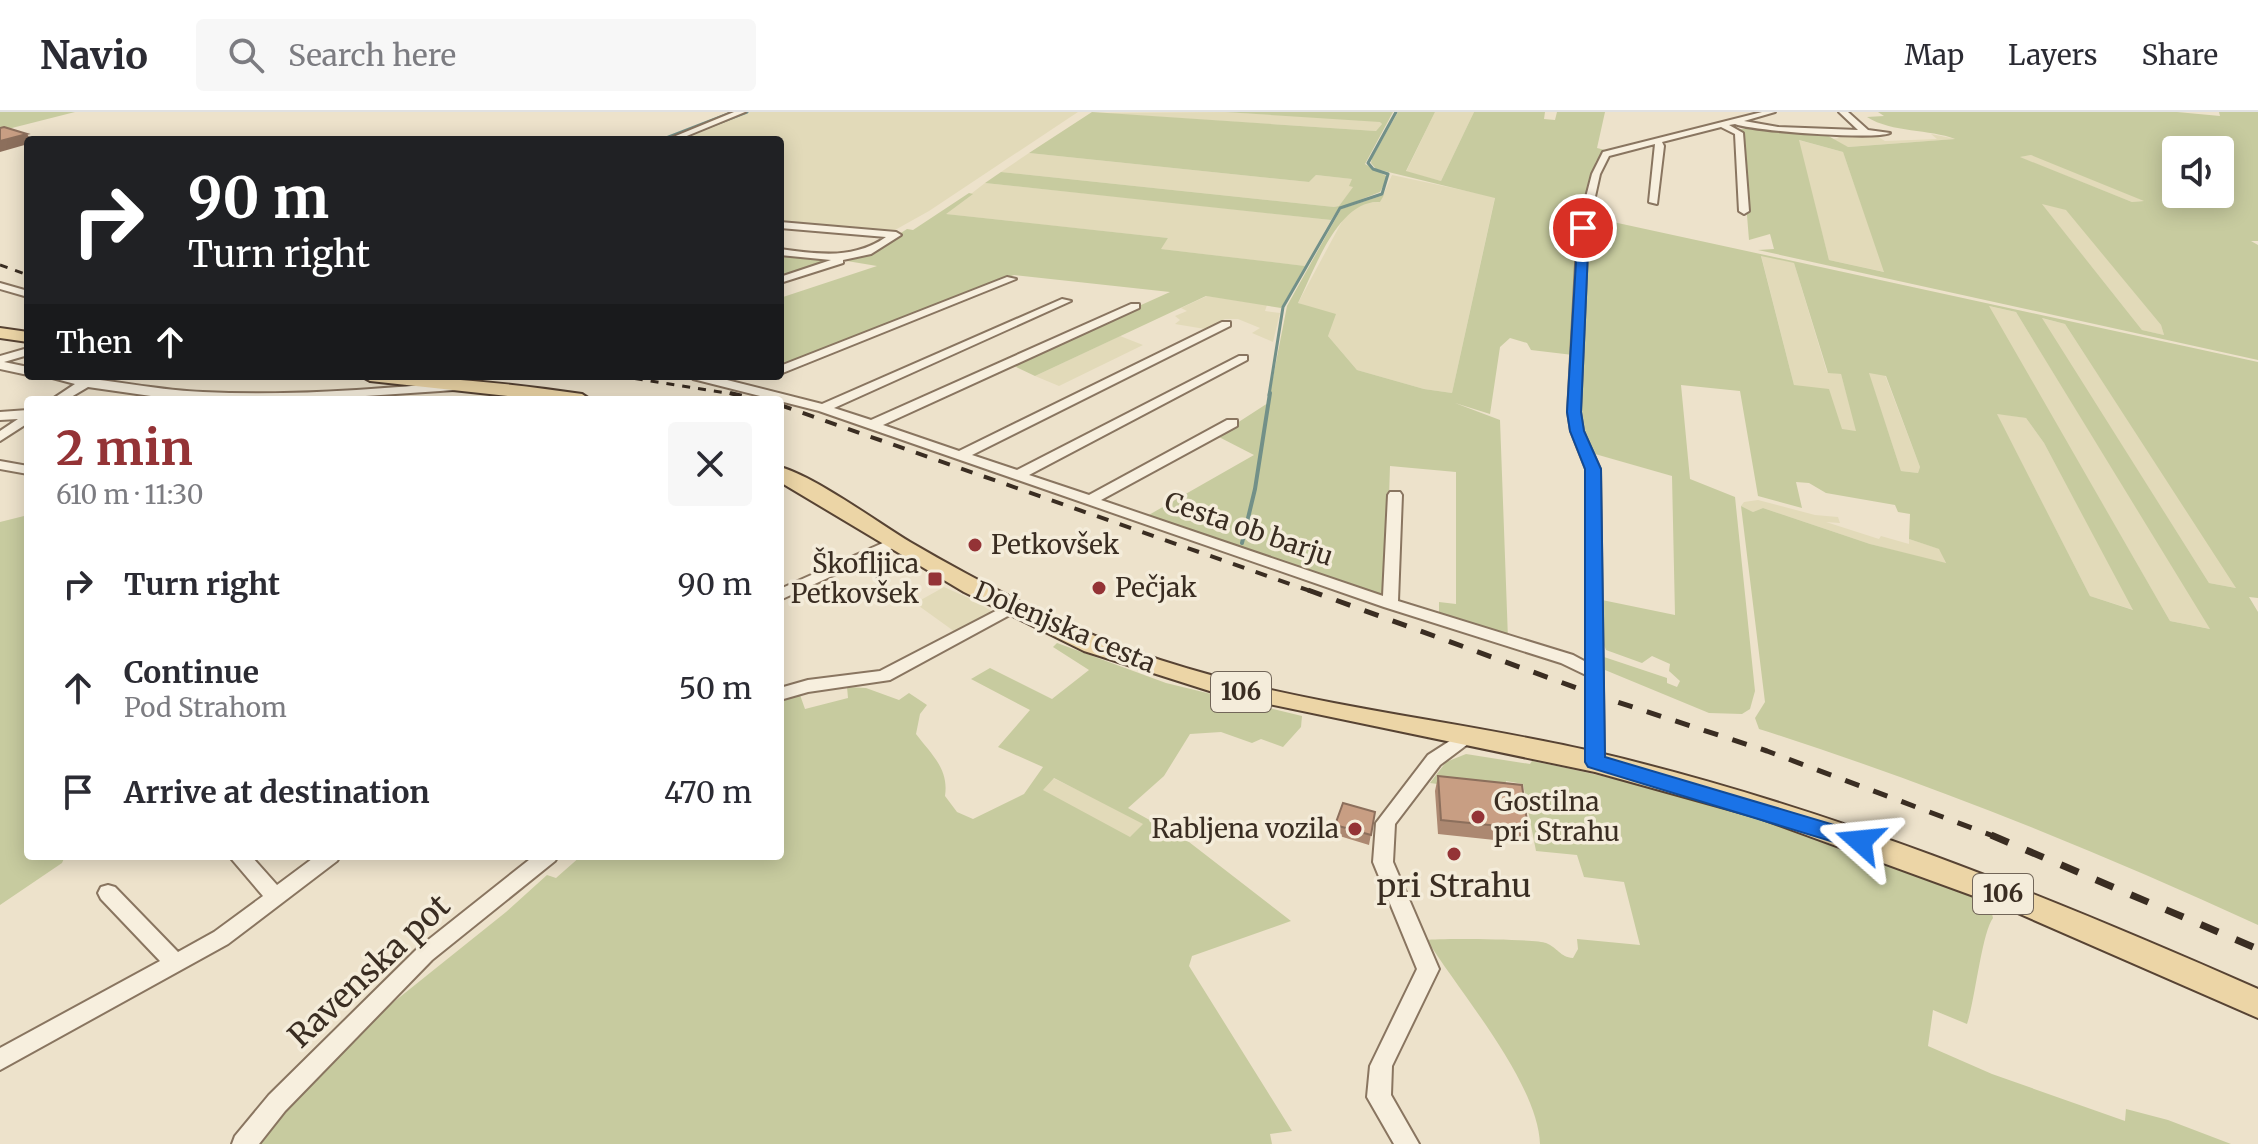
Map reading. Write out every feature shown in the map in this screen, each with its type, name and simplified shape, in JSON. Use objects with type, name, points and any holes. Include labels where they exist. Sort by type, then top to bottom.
[{"type":"main road","points":[[0,333],[24,336]]},
{"type":"main road","points":[[414,380],[552,396]]},
{"type":"main road","name":"Dolenjska cesta","points":[[784,475],[1011,608],[1090,644],[1227,689],[1470,734],[1595,762],[1742,803],[1890,851],[2019,900],[2258,1004]]},
{"type":"street","points":[[680,136],[741,112]]},
{"type":"street","points":[[1595,762],[1593,469],[1577,431],[1574,412],[1583,228],[1600,161],[1606,154],[1771,112]]},
{"type":"street","points":[[1843,112],[1868,134]]},
{"type":"street","points":[[1728,123],[1764,128],[1886,133]]},
{"type":"street","points":[[1728,123],[1739,133],[1744,211]]},
{"type":"street","points":[[1654,202],[1660,146],[1656,140]]},
{"type":"street","points":[[784,225],[896,235],[872,252],[784,279]]},
{"type":"street","points":[[784,252],[845,260]]},
{"type":"street","points":[[784,368],[1011,279]]},
{"type":"street","points":[[0,286],[24,293]]},
{"type":"street","points":[[823,408],[1066,301]]},
{"type":"street","points":[[872,425],[1135,306]]},
{"type":"street","points":[[959,456],[1226,324]]},
{"type":"street","points":[[0,362],[24,353]]},
{"type":"street","points":[[1016,476],[1243,358]]},
{"type":"street","points":[[0,362],[24,370]]},
{"type":"street","points":[[76,380],[233,396]]},
{"type":"street","name":"Cesta ob barju","points":[[716,380],[780,396]]},
{"type":"street","points":[[740,385],[753,380]]},
{"type":"street","points":[[64,396],[88,382]]},
{"type":"street","points":[[287,396],[468,385]]},
{"type":"street","name":"Cesta ob barju","points":[[784,397],[1092,499],[1390,604],[1567,659],[1595,673]]},
{"type":"street","points":[[0,416],[24,416]]},
{"type":"street","points":[[0,437],[24,419]]},
{"type":"street","name":"Cesta ob barju","points":[[1092,499],[1232,423]]},
{"type":"street","points":[[0,465],[24,469]]},
{"type":"street","points":[[1390,604],[1395,495]]},
{"type":"street","points":[[784,593],[894,542]]},
{"type":"street","points":[[784,693],[808,686],[884,676],[1011,608]]},
{"type":"street","points":[[1407,1144],[1379,1097],[1381,1066],[1428,969],[1383,862],[1386,823],[1434,760],[1470,734]]},
{"type":"street","points":[[243,860],[277,898]]},
{"type":"street","points":[[0,1060],[176,964],[277,898],[325,860]]},
{"type":"street","name":"Ravenska pot","points":[[244,1144],[277,1103],[425,954],[543,860]]},
{"type":"street","points":[[108,893],[176,964]]},
{"type":"shaded area","points":[[750,112],[1078,112],[929,211],[895,230],[784,222],[784,136],[689,136]]},
{"type":"shaded area","points":[[1225,112],[1380,121],[1382,124],[1376,131],[1099,113]]},
{"type":"shaded area","points":[[1435,112],[1474,112],[1441,181],[1406,172]]},
{"type":"shaded area","points":[[1832,133],[1875,135],[1885,141],[1937,139],[1931,134],[1956,139],[1847,147],[1833,139],[1839,138]]},
{"type":"shaded area","points":[[1798,140],[1843,152],[1885,272],[1829,260]]},
{"type":"shaded area","points":[[1029,153],[1309,182],[1316,175],[1353,179],[1354,186],[1339,206],[1334,207],[1001,172]]},
{"type":"shaded area","points":[[2031,155],[2145,201],[2132,202],[2019,157]]},
{"type":"shaded area","points":[[1392,175],[1495,197],[1452,393],[1424,389],[1357,370],[1328,336],[1318,311],[1298,303],[1346,214],[1364,203],[1380,202]]},
{"type":"shaded area","points":[[985,183],[1331,220],[1305,266],[1160,249],[1168,238],[945,214]]},
{"type":"shaded area","points":[[2041,203],[2067,210],[2161,325],[2164,335],[2142,330]]},
{"type":"shaded area","points":[[1761,255],[1794,263],[1827,372],[1841,374],[1857,431],[1842,430],[1794,385]]},
{"type":"shaded area","points":[[1207,296],[1267,305],[1265,311],[1280,313],[1273,342],[1252,333],[1260,328],[1238,319],[1225,319],[1205,329],[1175,324],[1180,320],[1175,316],[1187,311],[1181,308]]},
{"type":"shaded area","points":[[1988,306],[2016,312],[2211,629],[2170,621]]},
{"type":"shaded area","points":[[2041,318],[2065,324],[2237,588],[2209,583]]},
{"type":"shaded area","points":[[1120,336],[1143,345],[1059,386],[1035,376]]},
{"type":"shaded area","points":[[1868,372],[1885,375],[1920,467],[1918,473],[1901,471]]},
{"type":"shaded area","points":[[1996,413],[2026,418],[2044,443],[2134,610],[2090,596]]},
{"type":"shaded area","points":[[1758,500],[1815,515],[1838,517],[1840,523],[1826,522],[1879,539],[1881,536],[1909,544],[1909,539],[1940,549],[1946,564],[1870,544],[1763,508],[1753,512],[1741,506],[1744,502]]},
{"type":"shaded area","points":[[944,587],[998,615],[962,637],[919,606],[922,603],[919,601]]},
{"type":"shaded area","points":[[1053,778],[1144,824],[1130,838],[1042,790]]},
{"type":"green space","points":[[0,112],[75,112],[0,131]]},
{"type":"green space","points":[[1092,112],[1376,131],[1382,124],[1380,122],[1225,112],[1393,112],[1365,164],[1388,177],[1380,192],[1339,208],[1331,220],[985,183],[1001,172],[1334,207],[1339,206],[1353,187],[1349,186],[1352,179],[1316,175],[1309,182],[1029,153]]},
{"type":"green space","points":[[1398,112],[1435,112],[1406,171],[1441,181],[1474,112],[1545,112],[1544,119],[1555,120],[1557,112],[1605,112],[1597,148],[1609,151],[1596,161],[1583,212],[1566,210],[1582,215],[1573,355],[1531,350],[1527,343],[1510,338],[1500,347],[1490,414],[1455,403],[1500,420],[1508,639],[1439,616],[1439,602],[1456,604],[1456,472],[1390,466],[1386,593],[1383,596],[1147,516],[1254,455],[1217,436],[1268,403],[1287,306],[1341,209],[1384,195],[1380,202],[1365,204],[1340,224],[1329,239],[1298,303],[1336,314],[1328,336],[1357,370],[1424,389],[1452,393],[1495,198],[1376,169],[1371,163],[1372,158]]},
{"type":"green space","points":[[1878,112],[2177,112],[2220,116],[2219,112],[2258,112],[2258,241],[2251,241],[2258,245],[2258,360],[1758,250],[1774,249],[1770,234],[1749,240],[1740,129],[1746,129],[1744,125],[1823,133],[1848,147],[1955,139],[1888,126],[1867,117],[1884,116]],"holes":[[[1799,140],[1843,152],[1884,272],[1829,260]],[[2031,155],[2144,201],[2132,202],[2020,157]],[[2042,204],[2066,210],[2161,325],[2164,335],[2142,330]]]},
{"type":"green space","points":[[969,193],[973,194],[946,214],[1168,238],[1161,249],[1305,266],[1281,308],[1206,296],[1035,376],[1010,364],[1170,292],[1014,275],[784,366],[784,297],[877,266],[847,261],[869,254],[907,229],[913,230]]},
{"type":"green space","points":[[1590,217],[2258,362],[2258,598],[2249,597],[2258,612],[2258,925],[2012,820],[1886,772],[1759,729],[1755,718],[1765,702],[1741,506],[1753,512],[1763,508],[1870,544],[1946,563],[1939,549],[1909,539],[1910,514],[1898,512],[1895,505],[1826,493],[1809,483],[1796,482],[1802,508],[1758,496],[1740,391],[1681,385],[1690,479],[1735,497],[1755,691],[1750,709],[1742,714],[1709,713],[1605,670],[1604,657],[1667,678],[1667,683],[1677,687],[1680,681],[1669,671],[1670,664],[1652,656],[1642,663],[1606,650],[1604,645],[1602,600],[1675,615],[1672,476],[1595,454],[1580,427],[1586,230]],"holes":[[[1761,256],[1794,263],[1828,373],[1841,374],[1856,431],[1842,429],[1829,389],[1794,385]],[[1989,306],[2016,312],[2210,629],[2170,621]],[[2042,318],[2065,324],[2236,588],[2209,583]],[[1869,373],[1886,376],[1920,467],[1918,473],[1901,471]],[[1997,414],[2026,418],[2044,443],[2133,610],[2090,596]]]},
{"type":"green space","points":[[784,255],[835,259],[784,276]]},
{"type":"green space","points":[[24,516],[24,860],[63,860],[0,905],[0,522]]},
{"type":"green space","points":[[1057,643],[1166,683],[1302,716],[1301,727],[1283,747],[1261,739],[1252,743],[1221,732],[1190,734],[1164,776],[1128,808],[1189,842],[1291,921],[1192,956],[1189,966],[1292,1131],[1270,1134],[1272,1144],[255,1144],[345,1041],[506,912],[547,875],[556,878],[576,860],[784,860],[784,700],[800,695],[805,709],[848,698],[847,687],[866,688],[899,700],[909,693],[927,705],[920,714],[916,734],[942,770],[945,796],[957,812],[973,819],[1024,794],[1043,767],[998,747],[1030,710],[971,679],[990,668],[1052,699],[1089,670],[1053,647]],"holes":[[[1054,778],[1143,824],[1130,837],[1043,790]]]},
{"type":"green space","points":[[1466,754],[1530,764],[1532,761],[1707,802],[1879,857],[1989,902],[1993,918],[1985,937],[1967,1024],[1933,1010],[1928,1046],[1992,1074],[2125,1121],[2126,1109],[2168,1120],[2231,1144],[1540,1144],[1536,1120],[1512,1067],[1427,940],[1539,942],[1573,958],[1578,949],[1577,939],[1640,945],[1624,882],[1584,877],[1577,855],[1536,851],[1523,784],[1506,781],[1504,793],[1430,783],[1446,762]]},
{"type":"building","points":[[0,128],[27,134],[0,141]]},
{"type":"building","name":"Gostilna pri Strahu","points":[[1438,776],[1522,785],[1528,829],[1441,820]]},
{"type":"building","points":[[1343,803],[1375,812],[1371,835],[1335,825]]},
{"type":"waterway","points":[[671,136],[733,112]]},
{"type":"waterway","points":[[695,132],[747,112]]},
{"type":"waterway","points":[[1269,395],[1283,307],[1340,208],[1382,194],[1388,174],[1373,169],[1368,163],[1396,112]]},
{"type":"waterway","points":[[1242,543],[1255,489],[1270,393]]},
{"type":"railway","points":[[0,265],[24,274]]},
{"type":"railway","points":[[644,380],[738,395]]},
{"type":"railway","points":[[730,393],[738,395]]},
{"type":"railway","points":[[738,395],[743,396]]},
{"type":"railway","points":[[784,406],[1313,592]]},
{"type":"railway","points":[[1308,590],[1596,695],[1767,751],[1993,836]]},
{"type":"railway","points":[[1993,836],[2258,949]]},
{"type":"place","name":"Petkovšek","points":[[975,545]]},
{"type":"place","name":"Škofljica Petkovšek","points":[[935,579]]},
{"type":"place","name":"Pečjak","points":[[1099,588]]},
{"type":"place","name":"Gostilna pri Strahu","points":[[1478,817]]},
{"type":"place","name":"Rabljena vozila","points":[[1355,829]]},
{"type":"place","name":"pri Strahu","points":[[1454,854]]},
{"type":"route","points":[[1583,228],[1574,412],[1577,431],[1593,469],[1595,762],[1742,803],[1860,841]]}]
